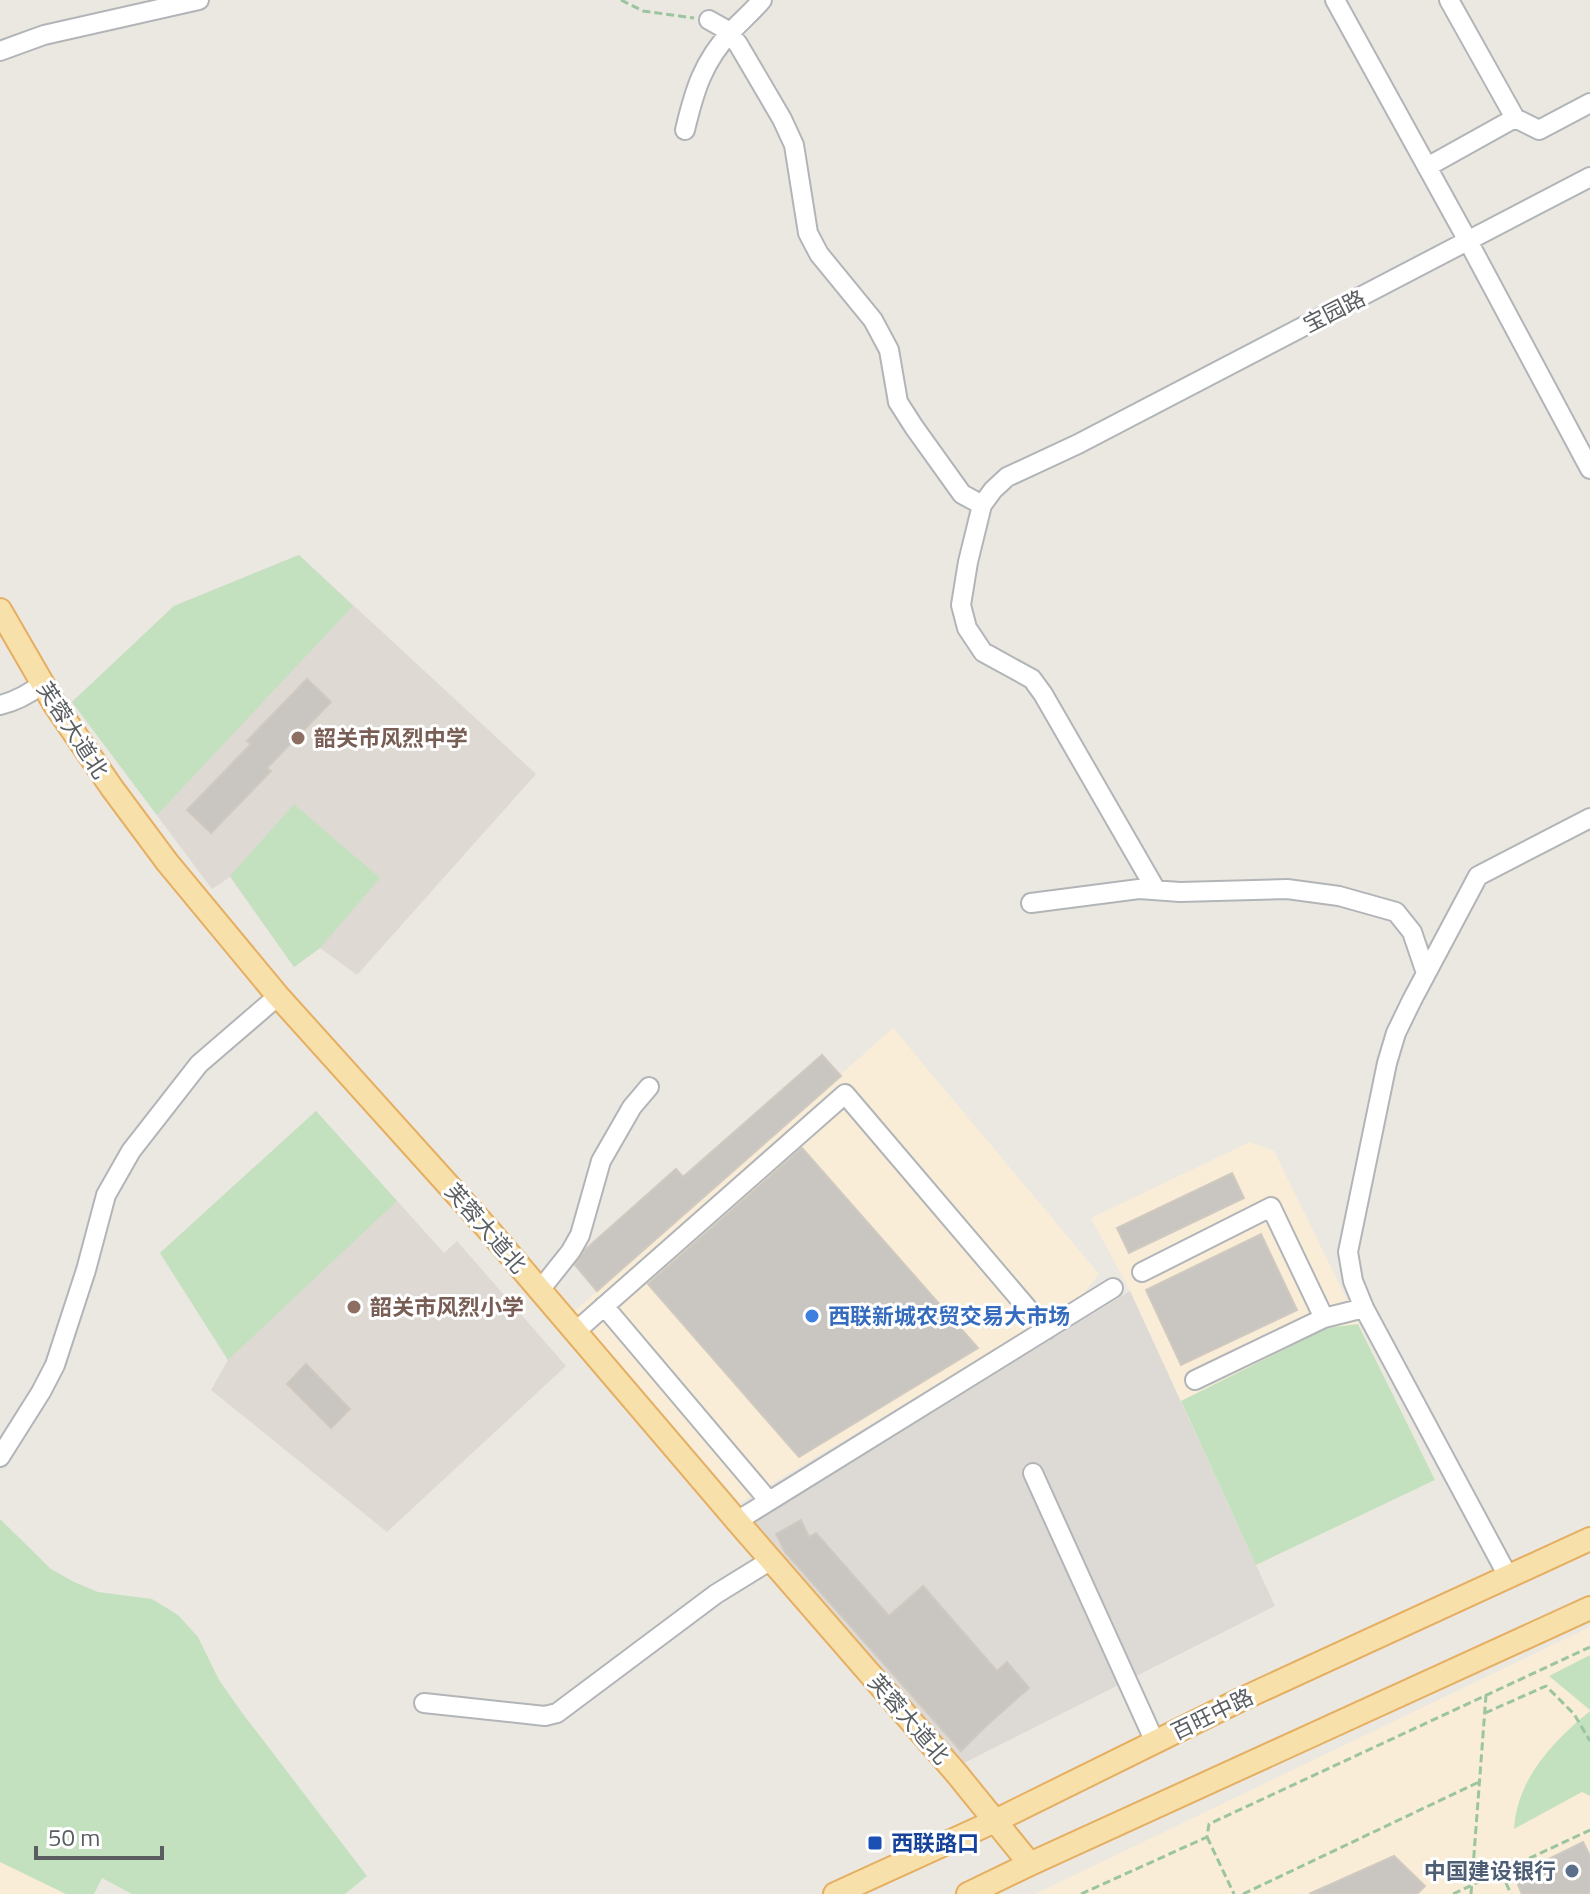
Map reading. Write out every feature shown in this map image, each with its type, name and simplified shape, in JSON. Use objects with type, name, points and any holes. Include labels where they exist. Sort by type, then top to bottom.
[{"type":"main road","name":"芙蓉大道北","points":[[0,610],[42,684],[112,788],[167,862],[278,996],[487,1228],[957,1774],[1030,1864]]},
{"type":"main road","name":"百旺中路","points":[[835,1894],[995,1821],[1242,1699],[1590,1539]]},
{"type":"main road","points":[[968,1894],[1590,1608]]},
{"type":"street","points":[[0,51],[44,35],[199,0]]},
{"type":"street","points":[[685,130],[695,91],[705,68],[729,34],[762,0]]},
{"type":"street","points":[[1335,0],[1590,469]]},
{"type":"street","points":[[1449,0],[1515,118],[1539,130],[1590,103]]},
{"type":"street","points":[[709,20],[725,29],[738,44],[782,119],[794,145],[808,233],[819,254],[873,320],[889,350],[898,402],[962,494],[982,505],[961,605],[967,628],[983,652],[1032,679],[1043,694],[1156,890]]},
{"type":"street","points":[[1427,167],[1515,118]]},
{"type":"street","name":"宝园路","points":[[982,505],[1007,477],[1078,444],[1590,177]]},
{"type":"street","points":[[0,705],[28,695],[42,684]]},
{"type":"street","points":[[1509,1578],[1364,1308],[1353,1281],[1348,1252],[1396,1033],[1478,876],[1590,818]]},
{"type":"street","points":[[1031,903],[1139,889],[1180,892],[1287,889],[1339,896],[1396,912],[1412,932],[1426,973]]},
{"type":"street","points":[[0,1457],[55,1365],[106,1195],[131,1151],[199,1064],[278,996]]},
{"type":"street","points":[[540,1290],[580,1235],[601,1161],[632,1107],[649,1087]]},
{"type":"street","points":[[575,1332],[845,1094],[1046,1330]]},
{"type":"street","points":[[1142,1272],[1271,1207],[1324,1318]]},
{"type":"street","points":[[737,1521],[1113,1288]]},
{"type":"street","points":[[604,1306],[769,1501]]},
{"type":"street","points":[[1195,1380],[1324,1318],[1364,1308]]},
{"type":"street","points":[[1033,1473],[1155,1742]]},
{"type":"street","points":[[424,1703],[545,1716],[557,1713],[716,1594],[771,1560]]},
{"type":"path","points":[[621,0],[643,11],[709,20]]},
{"type":"path","points":[[1234,1894],[1207,1837],[1209,1824],[1590,1647]]},
{"type":"path","points":[[1485,1713],[1546,1686],[1574,1714],[1590,1741]]},
{"type":"path","points":[[1471,1894],[1486,1695]]},
{"type":"path","points":[[1243,1894],[1481,1781]]},
{"type":"path","points":[[1453,1894],[1590,1830]]},
{"type":"path","points":[[1081,1894],[1207,1837]]},
{"type":"path","points":[[1501,1872],[1511,1894]]},
{"type":"shaded area","name":"韶关市风烈中学","points":[[299,555],[536,774],[357,975],[320,948],[294,967],[230,877],[212,889],[72,702],[174,606]]},
{"type":"shaded area","points":[[893,1028],[1099,1274],[1080,1298],[740,1503],[575,1311]]},
{"type":"shaded area","name":"韶关市风烈小学","points":[[316,1111],[444,1253],[457,1241],[566,1366],[387,1532],[211,1390],[228,1360],[160,1253]]},
{"type":"shaded area","points":[[1250,1142],[1274,1151],[1435,1480],[1256,1565],[1130,1291],[1091,1218]]},
{"type":"shaded area","points":[[1130,1291],[1275,1606],[962,1764],[753,1523]]},
{"type":"shaded area","points":[[1590,1627],[1590,1894],[1035,1894]]},
{"type":"shaded area","points":[[0,1862],[66,1894],[0,1894]]},
{"type":"green space","points":[[299,555],[353,606],[157,815],[72,702],[174,606]]},
{"type":"green space","points":[[294,804],[380,878],[320,948],[294,967],[230,876]]},
{"type":"green space","points":[[316,1111],[397,1201],[228,1360],[160,1253]]},
{"type":"green space","points":[[1358,1324],[1435,1480],[1256,1565],[1181,1401],[1327,1328]]},
{"type":"green space","points":[[0,1519],[51,1569],[74,1582],[98,1592],[152,1599],[178,1615],[198,1637],[219,1680],[243,1714],[367,1876],[345,1894],[132,1894],[102,1878],[94,1894],[66,1894],[0,1862]]},
{"type":"green space","points":[[1590,1655],[1590,1710],[1549,1676]]},
{"type":"green space","points":[[1590,1711],[1590,1796],[1582,1792],[1514,1829],[1522,1794],[1539,1762]]},
{"type":"building","points":[[307,679],[331,702],[267,768],[271,771],[211,833],[187,810],[251,744],[247,741]]},
{"type":"building","points":[[822,1055],[841,1076],[597,1291],[575,1265],[586,1249],[676,1169],[683,1177]]},
{"type":"building","name":"西联新城农贸交易大市场","points":[[802,1148],[978,1348],[799,1457],[648,1284]]},
{"type":"building","points":[[1232,1173],[1244,1198],[1129,1253],[1117,1228]]},
{"type":"building","points":[[1261,1234],[1297,1310],[1181,1365],[1146,1290]]},
{"type":"building","points":[[306,1364],[350,1409],[331,1428],[287,1384]]},
{"type":"building","points":[[801,1520],[809,1537],[816,1533],[889,1616],[923,1586],[997,1671],[1007,1662],[1029,1688],[961,1751],[785,1552],[776,1534]]},
{"type":"building","points":[[1583,1842],[1590,1856],[1590,1894],[1522,1894],[1514,1876]]},
{"type":"building","points":[[1394,1856],[1425,1886],[1417,1894],[1309,1894]]},
{"type":"place","name":"韶关市风烈中学","points":[[298,738]]},
{"type":"place","name":"韶关市风烈小学","points":[[354,1307]]},
{"type":"place","name":"西联新城农贸交易大市场","points":[[812,1316]]},
{"type":"place","name":"西联路口","points":[[875,1843]]},
{"type":"place","name":"中国建设银行","points":[[1572,1871]]}]
